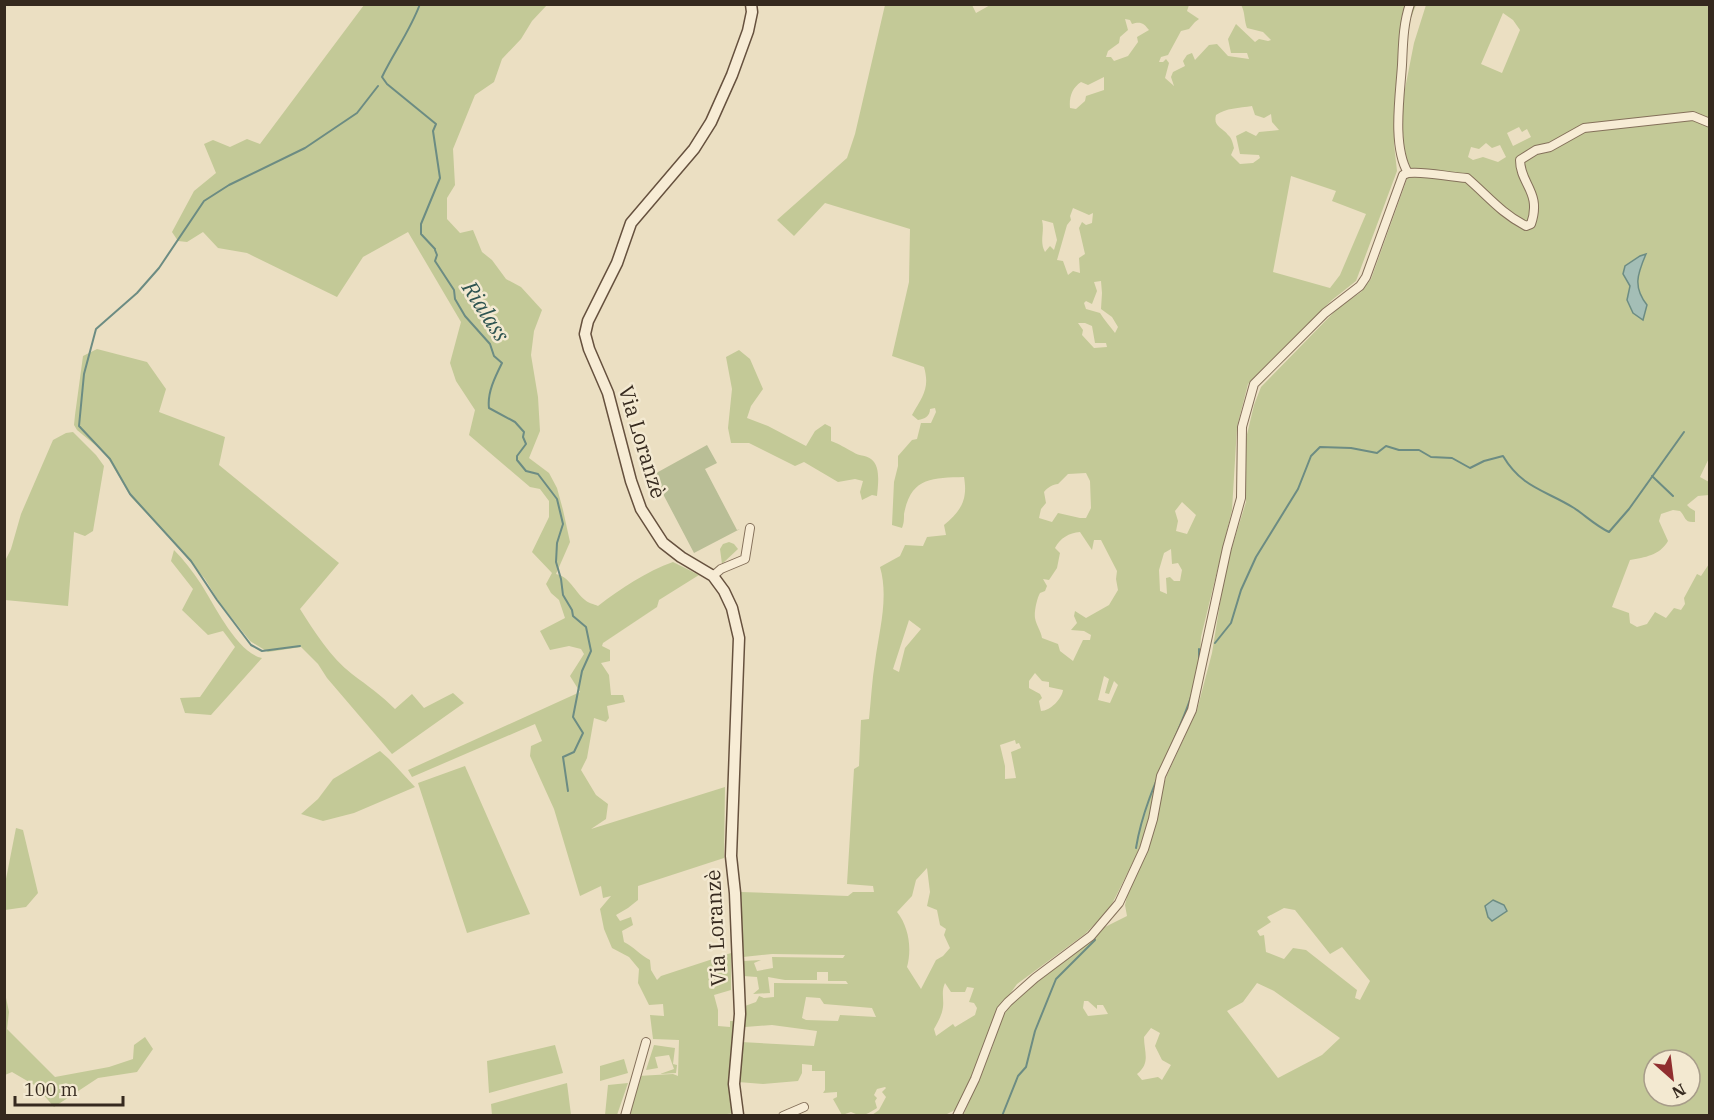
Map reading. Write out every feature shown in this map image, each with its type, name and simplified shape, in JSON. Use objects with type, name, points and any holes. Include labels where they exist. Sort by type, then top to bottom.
[{"type":"street","name":"Via Loranzè","points":[[737,1116],[734,1084],[740,1014],[731,856],[739,638],[732,608],[724,591],[713,576],[663,543],[641,509],[631,481],[608,393],[585,334],[588,321],[617,263],[631,223],[694,149],[711,122],[748,31],[752,12],[751,4]]},
{"type":"street","points":[[1408,172],[1402,162],[1398,112],[1404,32],[1410,4]]},
{"type":"street","points":[[957,1116],[975,1080],[1001,1010],[1035,978],[1092,935],[1119,903],[1144,849],[1153,819],[1161,776],[1192,710],[1227,548],[1241,498],[1242,427],[1254,384],[1325,313],[1360,286],[1366,277],[1403,175],[1408,172],[1418,172],[1467,178],[1512,219],[1526,226],[1531,224],[1535,213],[1533,194],[1520,168],[1520,160],[1536,150],[1550,147],[1584,128],[1693,116],[1710,123]]},
{"type":"street","points":[[713,576],[721,569],[745,559],[750,528]]},
{"type":"street","points":[[625,1116],[646,1042]]},
{"type":"street","points":[[783,1116],[804,1107]]},
{"type":"green space","points":[[992,4],[1189,5],[1187,11],[1199,19],[1189,29],[1181,31],[1168,55],[1161,57],[1159,62],[1166,59],[1169,63],[1165,78],[1174,86],[1171,77],[1173,72],[1185,66],[1183,61],[1187,55],[1192,53],[1195,60],[1209,45],[1217,44],[1228,56],[1249,59],[1247,53],[1231,53],[1228,39],[1236,24],[1255,42],[1259,39],[1271,40],[1263,32],[1247,28],[1241,5],[1416,5],[1399,49],[1394,144],[1397,171],[1356,281],[1332,300],[1248,384],[1237,427],[1232,510],[1201,637],[1199,674],[1190,708],[1158,778],[1143,842],[1109,910],[1085,934],[1017,984],[997,1012],[974,1076],[957,1109],[945,1115],[872,1115],[879,1110],[886,1097],[882,1092],[885,1087],[877,1089],[874,1095],[877,1098],[875,1101],[877,1108],[865,1114],[859,1115],[851,1112],[842,1115],[833,1099],[837,1097],[837,1092],[823,1093],[825,1071],[812,1071],[812,1065],[802,1064],[802,1073],[798,1081],[763,1084],[738,1082],[741,1042],[814,1046],[817,1031],[772,1025],[745,1027],[745,1006],[756,1002],[759,996],[774,997],[774,983],[848,984],[846,981],[828,981],[828,972],[817,972],[817,980],[785,980],[768,977],[770,993],[753,994],[759,989],[757,977],[743,976],[743,961],[761,960],[754,963],[757,971],[773,968],[772,957],[843,958],[845,955],[772,954],[743,957],[741,892],[848,896],[853,892],[874,892],[873,886],[847,884],[854,769],[859,766],[861,720],[869,719],[882,614],[884,591],[880,567],[900,556],[905,545],[923,546],[927,537],[946,535],[944,525],[959,510],[964,499],[965,485],[964,477],[933,479],[925,482],[918,486],[907,502],[902,528],[892,525],[898,456],[912,440],[917,439],[921,423],[931,423],[936,412],[935,408],[930,409],[927,417],[918,420],[912,415],[926,386],[924,367],[892,356],[909,282],[910,229],[825,203],[794,236],[777,220],[847,158],[855,134],[885,5],[972,5],[976,13]],"holes":[[[1125,19],[1130,20],[1132,24],[1142,23],[1149,30],[1137,37],[1138,42],[1128,56],[1114,61],[1111,57],[1106,57],[1108,51],[1119,43],[1120,37],[1128,30]],[[1104,77],[1104,90],[1086,96],[1085,101],[1076,109],[1070,108],[1070,100],[1075,87],[1081,82],[1088,85]],[[1252,106],[1255,115],[1264,118],[1271,114],[1272,122],[1279,130],[1259,132],[1256,136],[1246,131],[1236,136],[1240,154],[1259,155],[1260,158],[1253,163],[1240,164],[1231,155],[1234,148],[1231,139],[1216,122],[1216,115]],[[1291,176],[1336,191],[1332,201],[1366,214],[1340,275],[1330,288],[1273,272]],[[1073,208],[1089,215],[1093,213],[1092,223],[1086,225],[1082,222],[1079,228],[1085,254],[1079,258],[1080,273],[1073,271],[1068,275],[1063,261],[1057,260],[1067,225],[1071,220]],[[1042,220],[1053,223],[1057,240],[1054,250],[1050,246],[1045,252],[1042,244],[1043,224]],[[1101,281],[1101,309],[1112,317],[1118,327],[1115,333],[1100,313],[1086,309],[1084,303],[1086,301],[1092,304],[1097,291],[1094,282]],[[1078,323],[1092,326],[1095,343],[1106,343],[1107,347],[1094,348],[1082,335],[1083,330]],[[1086,473],[1090,481],[1091,508],[1086,518],[1058,513],[1052,522],[1039,518],[1041,509],[1046,503],[1044,492],[1050,486],[1058,484],[1068,474]],[[1182,502],[1196,515],[1187,534],[1176,531],[1178,521],[1175,511]],[[1080,532],[1092,550],[1094,540],[1101,540],[1117,571],[1118,590],[1109,605],[1086,618],[1075,611],[1074,616],[1077,623],[1071,630],[1084,631],[1091,635],[1090,640],[1083,640],[1073,661],[1060,651],[1058,644],[1042,638],[1035,615],[1039,595],[1045,591],[1047,586],[1043,579],[1049,580],[1057,568],[1060,553],[1055,548],[1059,541]],[[1171,549],[1172,564],[1178,563],[1182,570],[1180,581],[1174,581],[1170,577],[1166,578],[1167,594],[1160,591],[1159,570],[1164,553]],[[909,620],[921,629],[905,648],[899,672],[893,669]],[[1035,673],[1042,681],[1049,682],[1049,687],[1063,690],[1055,704],[1041,711],[1040,694],[1029,688],[1029,681]],[[1104,676],[1109,679],[1105,693],[1109,694],[1114,681],[1118,685],[1110,703],[1098,700]],[[1015,740],[1021,748],[1011,752],[1016,778],[1005,779],[1005,766],[1000,745]],[[927,868],[930,892],[927,906],[937,910],[940,925],[946,929],[944,935],[950,948],[936,960],[921,989],[907,967],[908,938],[897,912],[912,896],[916,880]],[[945,983],[951,992],[965,992],[967,987],[974,988],[969,1002],[974,1003],[977,1008],[975,1015],[955,1027],[953,1024],[936,1036],[934,1029],[942,1010]],[[806,997],[820,998],[824,1004],[872,1008],[876,1017],[840,1015],[838,1021],[802,1018]]]},
{"type":"green space","points":[[364,5],[547,5],[502,59],[494,82],[475,95],[453,149],[455,185],[447,198],[447,219],[460,233],[473,230],[482,252],[492,260],[506,279],[521,287],[542,310],[534,331],[531,355],[538,397],[540,431],[529,458],[549,473],[557,488],[563,510],[570,542],[556,574],[568,581],[586,601],[598,606],[634,581],[673,562],[699,575],[659,600],[657,607],[603,643],[602,646],[610,650],[610,661],[601,663],[609,675],[611,695],[623,695],[625,702],[607,706],[609,718],[606,722],[594,718],[587,758],[581,770],[596,795],[608,804],[606,819],[591,829],[725,787],[724,858],[638,886],[638,900],[616,915],[620,921],[631,917],[633,925],[622,931],[624,942],[650,960],[651,970],[657,980],[661,976],[731,953],[731,990],[714,995],[718,1010],[718,1026],[730,1027],[730,1021],[736,1021],[735,1113],[711,1116],[628,1115],[638,1076],[673,1074],[678,1076],[679,1040],[653,1039],[650,1015],[664,1016],[663,1004],[649,1005],[638,983],[639,969],[629,957],[612,948],[604,929],[600,909],[611,896],[603,898],[601,886],[580,896],[554,809],[530,756],[531,746],[542,741],[535,724],[412,777],[408,770],[580,692],[570,676],[584,654],[581,649],[569,646],[550,650],[540,631],[565,618],[559,600],[546,584],[552,573],[532,552],[549,517],[549,501],[540,489],[530,487],[469,435],[475,410],[456,381],[450,363],[461,322],[408,232],[363,257],[337,297],[247,253],[218,248],[203,232],[187,242],[178,241],[172,232],[194,191],[216,173],[204,144],[213,140],[230,147],[247,139],[260,144]]},
{"type":"green space","points":[[1426,5],[1709,5],[1710,456],[1700,477],[1709,482],[1709,495],[1698,496],[1687,505],[1695,511],[1695,522],[1687,521],[1680,511],[1673,510],[1661,514],[1659,521],[1668,541],[1656,553],[1630,560],[1612,607],[1629,613],[1630,623],[1637,627],[1647,624],[1655,612],[1666,618],[1674,608],[1681,610],[1685,604],[1684,598],[1697,574],[1701,576],[1709,564],[1709,1115],[963,1116],[992,1048],[1001,1018],[1015,1000],[1105,927],[1127,916],[1125,905],[1129,888],[1167,775],[1197,710],[1212,653],[1226,566],[1246,502],[1244,447],[1254,405],[1261,387],[1338,308],[1361,292],[1371,279],[1407,179],[1401,109],[1414,43]],"holes":[[[1503,13],[1513,20],[1520,30],[1502,73],[1481,64]],[[1519,127],[1522,132],[1527,129],[1531,137],[1513,146],[1507,133]],[[1486,143],[1492,148],[1500,145],[1506,157],[1498,162],[1483,157],[1473,160],[1468,157],[1471,147],[1479,149]],[[1646,255],[1640,269],[1638,287],[1647,305],[1628,296],[1630,286],[1625,266],[1640,256]],[[1284,908],[1295,910],[1330,954],[1342,947],[1370,981],[1360,1000],[1355,998],[1357,990],[1306,950],[1293,948],[1284,959],[1266,952],[1264,935],[1260,936],[1257,931],[1271,922],[1267,917]],[[1257,983],[1274,991],[1340,1038],[1322,1055],[1278,1078],[1227,1011],[1243,1002]],[[1084,1001],[1088,1001],[1097,1009],[1097,1005],[1103,1005],[1108,1014],[1088,1016],[1083,1008]],[[1151,1028],[1160,1033],[1155,1046],[1162,1060],[1171,1065],[1162,1080],[1158,1077],[1142,1080],[1137,1074],[1144,1066],[1146,1057],[1144,1037]]]},
{"type":"green space","points":[[97,349],[147,362],[166,389],[159,412],[225,437],[219,465],[339,563],[300,609],[323,644],[344,668],[395,709],[412,694],[424,708],[453,693],[464,703],[392,754],[327,678],[318,664],[301,647],[268,652],[250,641],[219,602],[205,579],[131,497],[105,453],[74,425],[83,356]]},
{"type":"green space","points":[[739,350],[750,359],[763,389],[751,406],[747,418],[806,446],[815,431],[825,424],[831,427],[831,441],[874,462],[878,476],[877,496],[872,495],[862,500],[860,492],[863,481],[855,479],[838,482],[804,462],[795,466],[749,443],[731,443],[728,428],[732,389],[726,357]]},
{"type":"green space","points":[[73,432],[104,466],[93,531],[85,536],[74,532],[68,606],[5,600],[5,561],[11,549],[21,514],[53,440]]},
{"type":"green space","points":[[707,445],[717,463],[705,469],[737,530],[740,529],[694,553],[663,494],[660,495],[649,477]]},
{"type":"green space","points":[[729,542],[738,549],[722,564],[720,549],[723,544]]},
{"type":"green space","points":[[174,550],[198,580],[235,638],[253,654],[262,658],[211,715],[185,713],[180,698],[200,697],[235,647],[223,631],[208,635],[182,610],[193,589],[171,561]]},
{"type":"green space","points":[[380,751],[415,787],[354,813],[323,821],[301,814],[318,799],[333,779]]},
{"type":"green space","points":[[465,766],[530,914],[467,933],[418,783]]},
{"type":"green space","points":[[16,828],[23,830],[38,893],[26,907],[5,910],[5,884]]},
{"type":"green space","points":[[5,993],[9,1012],[7,1029],[55,1077],[109,1067],[133,1059],[134,1045],[145,1037],[153,1049],[137,1072],[98,1078],[54,1107],[36,1086],[12,1072],[5,1075]]},
{"type":"green space","points":[[555,1045],[563,1073],[489,1093],[487,1061]]},
{"type":"green space","points":[[654,1045],[675,1048],[673,1064],[677,1065],[676,1073],[660,1074],[674,1069],[669,1055],[655,1057],[658,1068],[646,1070]]},
{"type":"green space","points":[[624,1059],[628,1073],[600,1081],[600,1066]]},
{"type":"green space","points":[[567,1083],[571,1115],[492,1115],[491,1104]]},
{"type":"green space","points":[[628,1083],[617,1115],[605,1115],[608,1085]]},
{"type":"water","points":[[1646,254],[1638,281],[1640,292],[1647,305],[1643,320],[1633,313],[1627,300],[1630,286],[1623,274],[1625,266]]},
{"type":"water","points":[[1493,900],[1504,905],[1507,911],[1492,921],[1488,917],[1485,906]]},
{"type":"waterway","name":"Rialass","points":[[420,4],[382,77],[387,84],[436,124],[433,131],[440,178],[421,224],[421,234],[435,249]]},
{"type":"waterway","points":[[300,646],[262,651],[251,645],[191,561],[130,494],[110,459],[79,426],[84,374],[96,329],[137,293],[159,268],[204,201],[229,185],[305,148],[357,113],[378,86]]},
{"type":"waterway","name":"Rialass","points":[[435,250],[437,255],[435,261],[454,290],[455,299],[465,316],[490,344],[494,356],[502,363],[490,391],[489,408],[515,422],[524,432],[523,437],[526,444],[517,456],[517,460],[526,471],[538,474],[557,499],[563,524],[557,543],[556,562],[563,595],[573,616],[586,627],[591,651],[582,671],[573,717],[583,733],[574,752],[563,757],[568,791]]},
{"type":"waterway","points":[[1215,643],[1231,623],[1241,590],[1256,557],[1298,489],[1311,456],[1320,447],[1351,448],[1377,453],[1386,446],[1399,450],[1419,450],[1431,457],[1452,458],[1470,468],[1503,456],[1510,467],[1526,482],[1574,508],[1609,532],[1629,509],[1684,432]]},
{"type":"waterway","points":[[1652,476],[1673,496]]},
{"type":"waterway","points":[[1199,649],[1199,662]]},
{"type":"waterway","points":[[1136,848],[1146,807],[1193,691]]},
{"type":"waterway","points":[[1002,1116],[1018,1076],[1026,1067],[1035,1031],[1056,979],[1095,940],[1093,936]]}]
